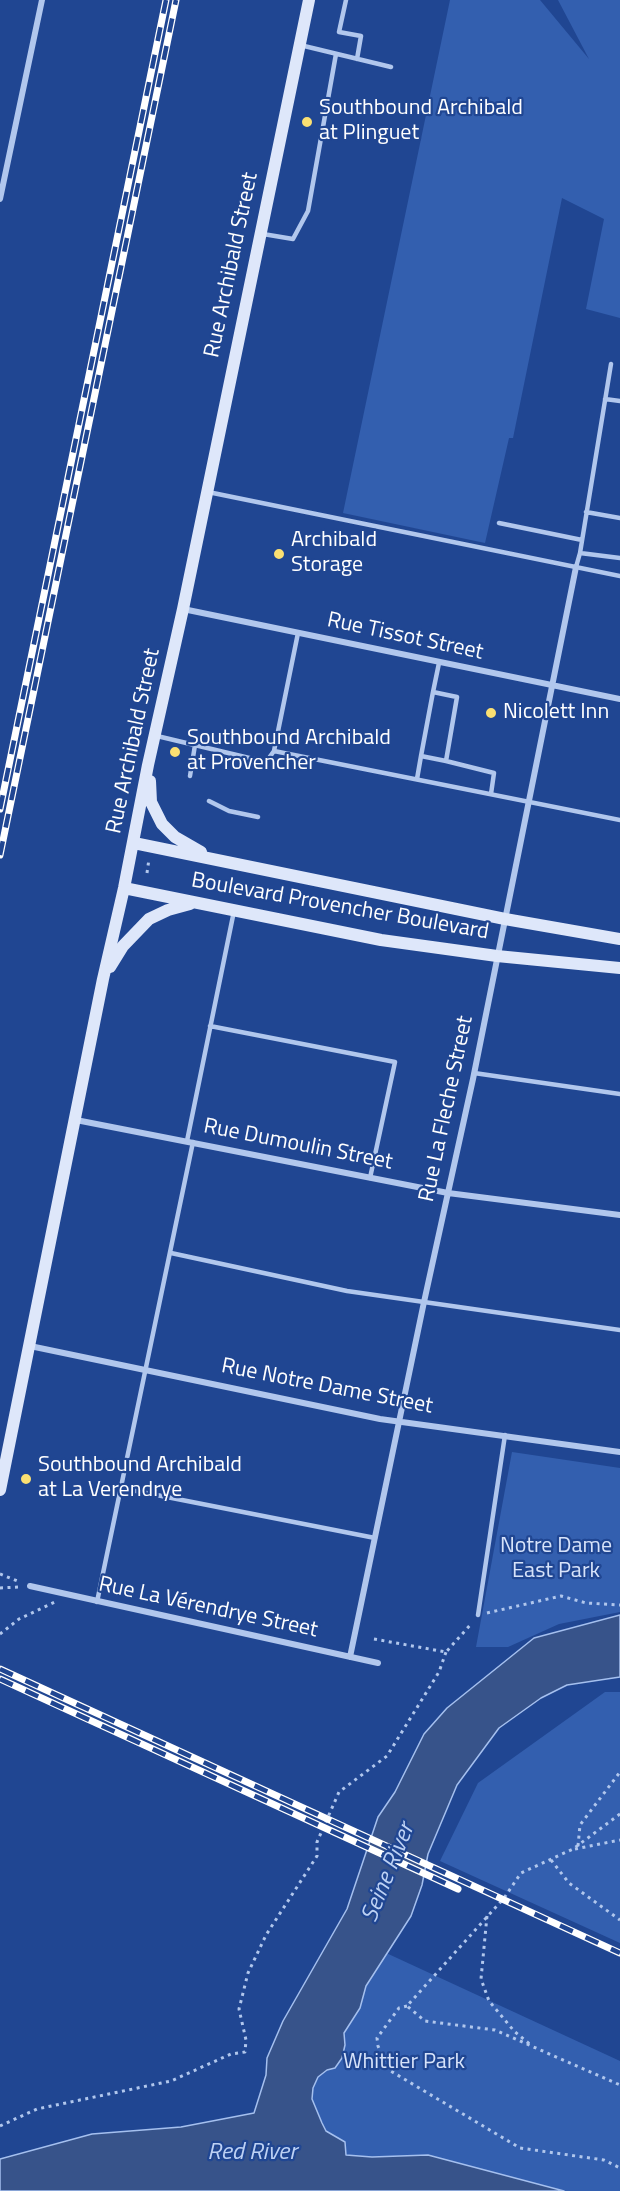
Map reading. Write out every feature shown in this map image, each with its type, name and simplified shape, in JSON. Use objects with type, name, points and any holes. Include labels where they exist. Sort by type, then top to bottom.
[{"type":"main road","name":"Rue Archibald Street","points":[[0,1490],[3,1466],[30,1346],[103,979],[134,843],[148,765],[183,609],[309,0]]},
{"type":"main road","points":[[148,765],[151,802],[158,818],[175,837],[210,857]]},
{"type":"main road","name":"Boulevard Provencher Boulevard","points":[[134,843],[505,919],[620,939]]},
{"type":"main road","name":"Boulevard Provencher Boulevard","points":[[124,888],[381,940],[496,956],[620,968]]},
{"type":"main road","points":[[103,979],[123,946],[141,926],[168,910],[197,903]]},
{"type":"street","points":[[0,199],[42,0]]},
{"type":"street","name":"Rue La Fleche Street","points":[[350,1657],[474,1073],[576,567]]},
{"type":"street","name":"Rue Tissot Street","points":[[183,609],[620,699]]},
{"type":"street","name":"Rue Dumoulin Street","points":[[76,1120],[448,1193],[620,1215]]},
{"type":"street","name":"Rue Notre Dame Street","points":[[30,1346],[380,1419],[620,1452]]},
{"type":"street","name":"Rue La Vérendrye Street","points":[[30,1586],[66,1596],[378,1663]]},
{"type":"lane","points":[[346,0],[339,32],[361,36],[357,59]]},
{"type":"lane","points":[[300,45],[391,67]]},
{"type":"lane","points":[[261,234],[293,239],[308,211],[336,54]]},
{"type":"lane","points":[[576,567],[611,364]]},
{"type":"lane","points":[[605,399],[620,401]]},
{"type":"lane","points":[[207,491],[620,576]]},
{"type":"lane","points":[[586,512],[620,518]]},
{"type":"lane","points":[[500,522],[582,540]]},
{"type":"lane","points":[[580,553],[620,558]]},
{"type":"lane","points":[[155,736],[266,762],[274,751],[298,633]]},
{"type":"lane","points":[[417,779],[439,663]]},
{"type":"lane","points":[[433,692],[457,697],[446,761]]},
{"type":"lane","points":[[190,776],[195,745]]},
{"type":"lane","points":[[274,751],[620,820]]},
{"type":"lane","points":[[421,756],[494,773],[491,794]]},
{"type":"lane","points":[[209,801],[229,811],[258,817]]},
{"type":"lane","points":[[98,1602],[171,1252],[210,1026],[234,910]]},
{"type":"lane","points":[[210,1026],[395,1062],[370,1178]]},
{"type":"lane","points":[[474,1073],[620,1094]]},
{"type":"lane","points":[[171,1252],[347,1291],[620,1330]]},
{"type":"lane","points":[[478,1615],[505,1435]]},
{"type":"lane","points":[[122,1488],[375,1538]]},
{"type":"path","points":[[147,873],[149,859]]},
{"type":"path","points":[[0,1574],[30,1586]]},
{"type":"path","points":[[0,1588],[30,1586]]},
{"type":"path","points":[[0,1634],[19,1619],[66,1596]]},
{"type":"path","points":[[0,2126],[37,2109],[171,2081],[231,2054],[245,2052],[246,2040],[239,2009],[248,1973],[266,1935],[317,1856],[317,1842],[339,1792],[387,1756],[439,1672],[446,1652],[478,1615],[561,1596],[586,1603],[620,1605]]},
{"type":"path","points":[[374,1639],[446,1652]]},
{"type":"path","points":[[578,1846],[580,1826],[620,1772]]},
{"type":"path","points":[[573,1850],[620,1814]]},
{"type":"path","points":[[620,1840],[573,1850],[520,1873],[504,1898],[407,2006],[399,2008],[377,2038],[378,2046],[389,2070],[520,2148],[604,2160],[620,2168]]},
{"type":"path","points":[[551,1860],[569,1883],[620,1920]]},
{"type":"path","points":[[487,1915],[481,1979],[489,2001],[514,2031],[534,2048]]},
{"type":"path","points":[[407,2006],[425,2021],[495,2030],[620,2085]]},
{"type":"green space","points":[[450,0],[540,0],[589,59],[558,0],[620,0],[620,318],[586,309],[604,219],[562,198],[513,438],[509,438],[485,543],[343,513]]},
{"type":"green space","name":"Notre Dame East Park","points":[[512,1452],[620,1468],[620,1612],[559,1624],[508,1647],[476,1647]]},
{"type":"green space","points":[[605,1692],[620,1692],[620,1943],[440,1861],[478,1783]]},
{"type":"green space","name":"Whittier Park","points":[[371,1946],[620,2061],[620,2191],[564,2191],[428,2155],[372,2157],[346,2155],[288,2126]]},
{"type":"water","points":[[620,1615],[620,1677],[567,1685],[541,1698],[499,1728],[457,1785],[428,1854],[422,1885],[411,1916],[366,1986],[360,2008],[344,2033],[345,2045],[342,2058],[335,2068],[327,2070],[318,2077],[313,2088],[312,2099],[322,2123],[326,2131],[345,2142],[346,2155],[372,2157],[428,2155],[564,2191],[0,2191],[0,2159],[92,2134],[181,2127],[254,2113],[266,2075],[267,2058],[283,2021],[347,1909],[378,1817],[395,1792],[424,1734],[447,1708],[534,1638]]},
{"type":"railway","points":[[0,809],[166,0]]},
{"type":"railway","points":[[0,855],[176,0]]},
{"type":"railway","points":[[0,1669],[620,1953]]},
{"type":"railway","points":[[0,1679],[458,1889]]},
{"type":"place","name":"Southbound Archibald at Plinguet","points":[[307,122]]},
{"type":"place","name":"Archibald Storage","points":[[279,554]]},
{"type":"place","name":"Nicolett Inn","points":[[491,713]]},
{"type":"place","name":"Southbound Archibald at Provencher","points":[[175,752]]},
{"type":"place","name":"Southbound Archibald at La Verendrye","points":[[26,1479]]},
{"type":"water label","name":"Seine River","points":[[389,1873]]},
{"type":"water label","name":"Red River","points":[[252,2153]]}]
